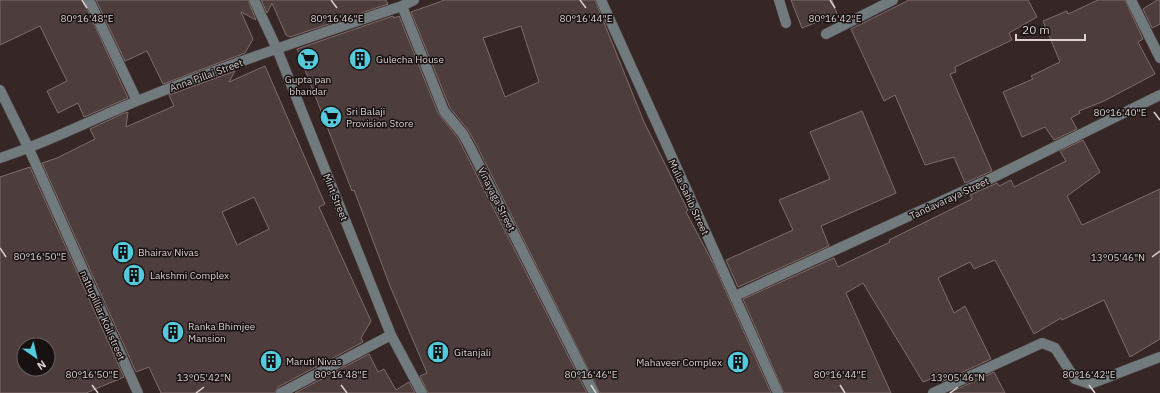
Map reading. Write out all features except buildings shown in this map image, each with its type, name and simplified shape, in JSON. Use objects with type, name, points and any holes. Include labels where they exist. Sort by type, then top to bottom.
[{"type":"street","points":[[89,0],[137,101]]},
{"type":"street","name":"Mint Street","points":[[254,0],[277,49],[391,335],[422,393]]},
{"type":"street","name":"Anna Pillai Street","points":[[0,158],[29,149],[137,101],[277,49],[402,6],[414,0]]},
{"type":"street","name":"Mulla Sahib Street","points":[[601,0],[778,393]]},
{"type":"street","points":[[779,0],[786,23]]},
{"type":"street","points":[[826,34],[893,0]]},
{"type":"street","points":[[1132,0],[1160,58]]},
{"type":"street","name":"Vinayaga Street","points":[[402,6],[444,111],[463,134],[470,147],[594,393]]},
{"type":"street","name":"nattupilliar Koil street","points":[[0,90],[29,149],[138,393]]},
{"type":"street","name":"Tandavaraya Street","points":[[735,296],[994,177],[1160,95]]},
{"type":"street","points":[[281,393],[391,335]]},
{"type":"street","points":[[933,393],[1042,343],[1055,348],[1075,379],[1090,384],[1160,357]]},
{"type":"place","name":"Gupta pan bhandar","points":[[308,59]]},
{"type":"place","name":"Gulecha House","points":[[360,59]]},
{"type":"place","name":"Sri Balaji Provision Store","points":[[331,117]]},
{"type":"place","name":"Bhairav Nivas","points":[[123,252]]},
{"type":"place","name":"Lakshmi Complex","points":[[134,275]]},
{"type":"place","name":"Ranka Bhimjee Mansion","points":[[173,332]]},
{"type":"place","name":"Gitanjali","points":[[438,352]]},
{"type":"place","name":"Maruti Nivas","points":[[271,361]]},
{"type":"place","name":"Mahaveer Complex","points":[[738,362]]}]
